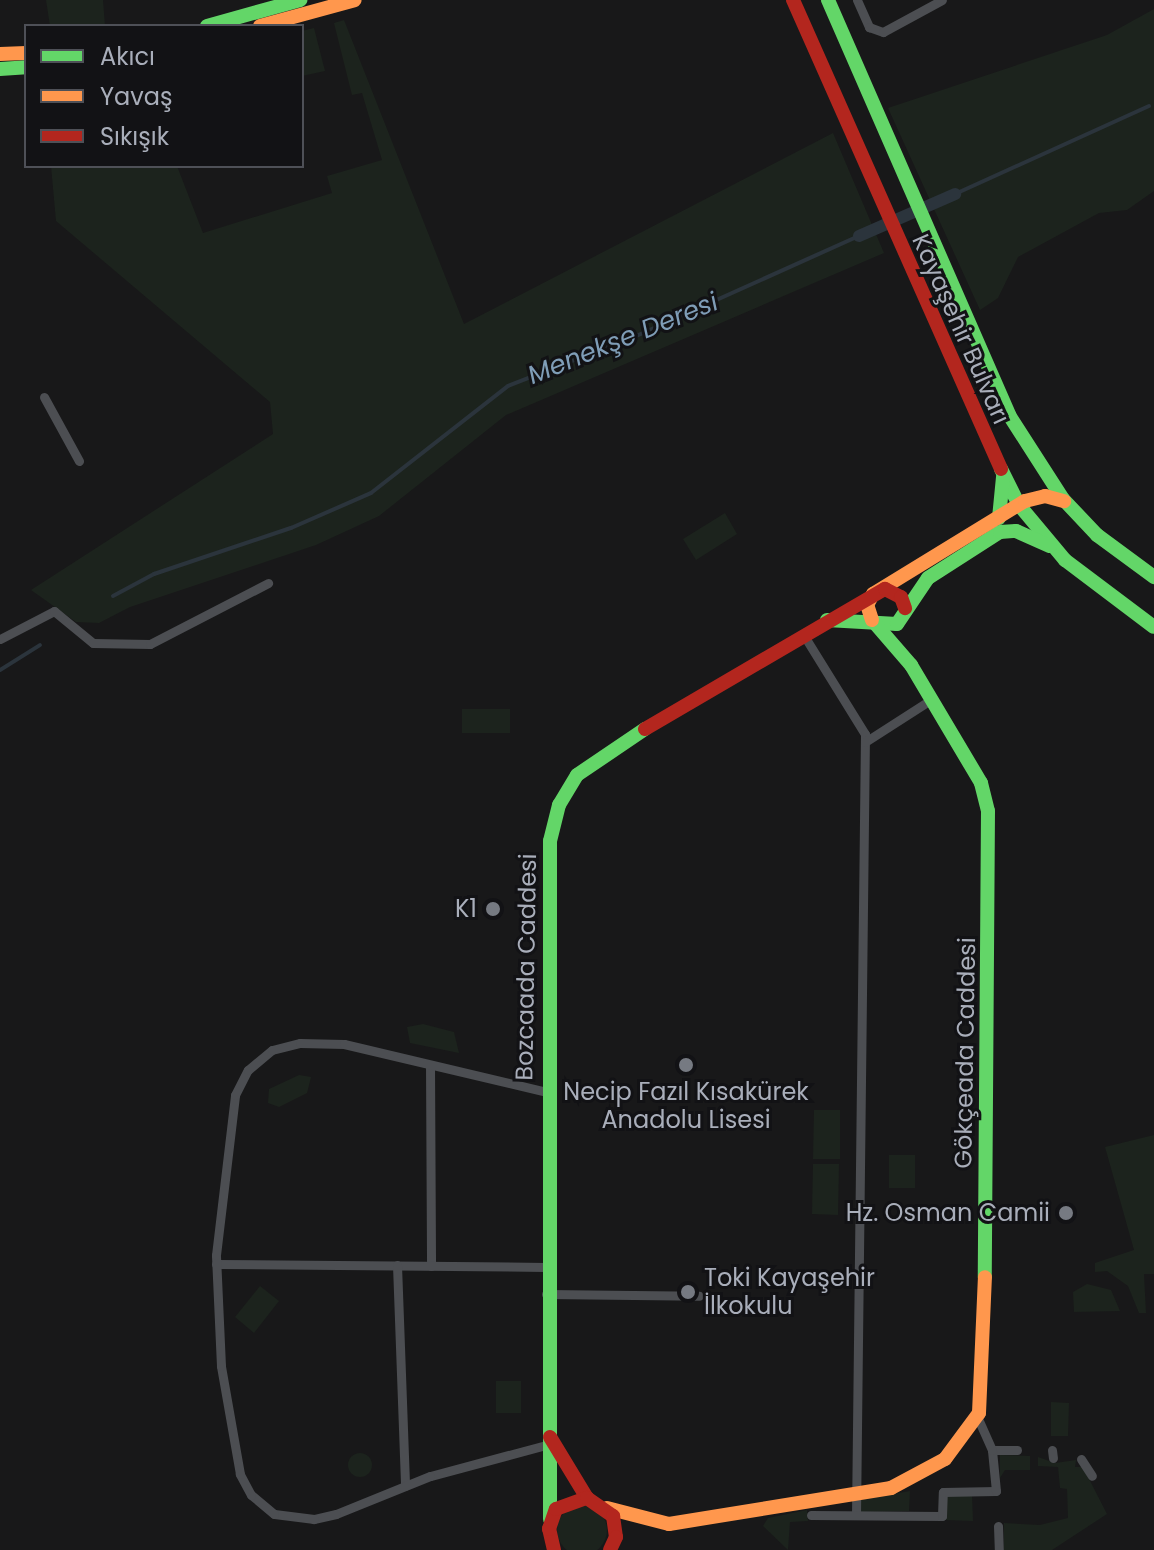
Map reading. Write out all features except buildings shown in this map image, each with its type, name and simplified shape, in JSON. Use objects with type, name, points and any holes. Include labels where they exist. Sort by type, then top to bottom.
[{"type":"street","points":[[214,24],[300,0]]},
{"type":"street","points":[[267,24],[355,0]]},
{"type":"street","name":"Kayaşehir Bulvarı","points":[[793,0],[973,414],[1019,505],[1050,546],[1154,627]]},
{"type":"street","name":"Kayaşehir Bulvarı","points":[[828,0],[1009,415],[1064,501],[1097,535],[1154,577]]},
{"type":"street","points":[[857,0],[869,27],[883,32],[942,0]]},
{"type":"street","points":[[0,54],[24,53]]},
{"type":"street","points":[[0,69],[24,67]]},
{"type":"street","points":[[44,397],[79,461]]},
{"type":"street","points":[[999,519],[1003,477]]},
{"type":"street","points":[[1019,505],[1045,496],[1064,501]]},
{"type":"street","name":"Bozcaada Caddesi","points":[[551,1547],[546,1294],[550,841],[567,788],[599,757],[1019,505]]},
{"type":"street","points":[[827,620],[879,626],[897,624],[928,578],[1000,532],[1016,531],[1050,546]]},
{"type":"street","points":[[0,639],[54,611],[93,643],[150,644],[268,583]]},
{"type":"street","points":[[879,626],[870,618],[867,605],[879,591],[896,592],[905,608]]},
{"type":"street","name":"Gökçeada Caddesi","points":[[607,1508],[669,1524],[858,1494],[914,1479],[945,1459],[977,1417],[984,1394],[988,811],[981,783],[932,699],[879,626]]},
{"type":"street","points":[[803,634],[865,742],[856,1515]]},
{"type":"street","points":[[865,742],[932,699]]},
{"type":"street","points":[[547,1092],[344,1044],[300,1043],[272,1050],[248,1070],[235,1095],[216,1264],[221,1366],[240,1474],[251,1495],[274,1514],[314,1519],[547,1438],[587,1498],[607,1508],[616,1527],[610,1550]]},
{"type":"street","points":[[430,1065],[431,1266]]},
{"type":"street","points":[[216,1264],[546,1267]]},
{"type":"street","points":[[397,1265],[405,1486]]},
{"type":"street","points":[[546,1294],[699,1296]]},
{"type":"street","points":[[811,1515],[942,1516],[943,1492],[996,1491],[992,1450],[977,1417]]},
{"type":"street","points":[[992,1450],[1017,1450]]},
{"type":"street","points":[[1081,1459],[1092,1476]]},
{"type":"street","points":[[550,1519],[565,1502],[587,1498]]},
{"type":"street","points":[[998,1526],[999,1550]]},
{"type":"shaded area","points":[[46,0],[103,0],[105,24],[50,24]]},
{"type":"shaded area","points":[[1154,9],[1154,191],[1127,210],[1099,213],[1018,257],[998,298],[980,310],[888,108],[1107,35]]},
{"type":"shaded area","points":[[344,20],[464,324],[833,133],[884,253],[506,415],[379,516],[316,545],[130,607],[99,623],[76,622],[31,590],[273,434],[270,402],[56,221],[51,168],[178,168],[203,233],[332,193],[327,176],[382,160],[362,93],[352,95],[334,23]]},
{"type":"shaded area","points":[[314,28],[325,71],[304,76],[304,30]]},
{"type":"shaded area","points":[[725,513],[737,534],[696,560],[683,539]]},
{"type":"shaded area","points":[[462,709],[510,709],[510,733],[462,733]]},
{"type":"shaded area","points":[[423,1024],[454,1032],[459,1053],[410,1043],[407,1027]]},
{"type":"shaded area","points":[[299,1075],[311,1077],[307,1093],[279,1107],[268,1103],[269,1089]]},
{"type":"shaded area","points":[[814,1110],[840,1110],[840,1159],[813,1159]]},
{"type":"shaded area","points":[[1154,1135],[1154,1274],[1144,1274],[1146,1313],[1139,1313],[1128,1286],[1107,1271],[1095,1272],[1095,1263],[1134,1250],[1105,1147]]},
{"type":"shaded area","points":[[889,1155],[915,1155],[915,1188],[889,1188]]},
{"type":"shaded area","points":[[813,1164],[839,1164],[838,1215],[812,1214]]},
{"type":"shaded area","points":[[1087,1284],[1111,1290],[1120,1311],[1074,1312],[1073,1292]]},
{"type":"shaded area","points":[[260,1286],[279,1301],[254,1333],[235,1317]]},
{"type":"shaded area","points":[[496,1381],[521,1381],[521,1413],[496,1413]]},
{"type":"shaded area","points":[[1051,1402],[1069,1403],[1068,1436],[1051,1436]]},
{"type":"shaded area","points":[[360,1453],[369,1456],[372,1465],[369,1474],[360,1477],[351,1474],[348,1465],[351,1456]]},
{"type":"shaded area","points":[[1000,1455],[1030,1456],[1030,1470],[1005,1470],[1000,1478]]},
{"type":"shaded area","points":[[1038,1457],[1055,1463],[1076,1460],[1075,1467],[1083,1467],[1107,1514],[1052,1550],[1004,1550],[1004,1523],[1040,1525],[1068,1518],[1067,1489],[1060,1488],[1058,1467],[1038,1466]]},
{"type":"shaded area","points":[[910,1491],[909,1511],[860,1512],[859,1500]]},
{"type":"shaded area","points":[[945,1495],[972,1495],[973,1521],[945,1520]]},
{"type":"shaded area","points":[[572,1507],[592,1507],[605,1520],[605,1540],[595,1551],[569,1551],[559,1540],[559,1520]]},
{"type":"shaded area","points":[[807,1510],[808,1521],[790,1522],[788,1550],[763,1526],[768,1518]]},
{"type":"waterway","name":"Menekşe Deresi","points":[[955,194],[1149,106]]},
{"type":"waterway","name":"Menekşe Deresi","points":[[859,236],[955,194]]},
{"type":"waterway","name":"Menekşe Deresi","points":[[113,596],[154,574],[291,528],[371,493],[508,386],[634,337],[859,236]]},
{"type":"waterway","name":"Menekşe Deresi","points":[[0,670],[40,645]]},
{"type":"traffic: fast","points":[[214,24],[300,0]]},
{"type":"traffic: fast","points":[[828,0],[1009,415],[1063,499],[1097,535],[1154,577]]},
{"type":"traffic: fast","points":[[0,69],[24,67]]},
{"type":"traffic: fast","points":[[1001,469],[1019,505],[1065,560],[1154,627]]},
{"type":"traffic: fast","points":[[999,518],[1003,477]]},
{"type":"traffic: fast","points":[[827,620],[897,624],[928,578],[1000,532],[1016,531],[1050,546]]},
{"type":"traffic: fast","points":[[872,620],[911,665],[981,783],[988,811],[985,1277]]},
{"type":"traffic: fast","points":[[550,1519],[550,841],[559,805],[577,775],[645,729]]},
{"type":"traffic: slow","points":[[267,24],[355,0]]},
{"type":"traffic: slow","points":[[0,54],[24,53]]},
{"type":"traffic: slow","points":[[872,620],[867,605],[873,594],[1025,501],[1045,496],[1064,501]]},
{"type":"traffic: slow","points":[[607,1508],[669,1524],[891,1488],[945,1459],[979,1413],[985,1277]]},
{"type":"traffic: jam","points":[[793,0],[1001,469]]},
{"type":"traffic: jam","points":[[645,729],[885,589],[901,597],[905,608]]},
{"type":"traffic: jam","points":[[550,1437],[587,1498]]},
{"type":"traffic: jam","points":[[554,1550],[549,1529],[556,1509],[587,1498],[613,1516],[616,1537],[610,1550]]},
{"type":"place","name":"K1","points":[[493,909]]},
{"type":"place","name":"Necip Fazıl Kısakürek Anadolu Lisesi","points":[[686,1065]]},
{"type":"place","name":"Hz. Osman Camii","points":[[1066,1213]]},
{"type":"place","name":"Toki Kayaşehir İlkokulu","points":[[688,1292]]}]
